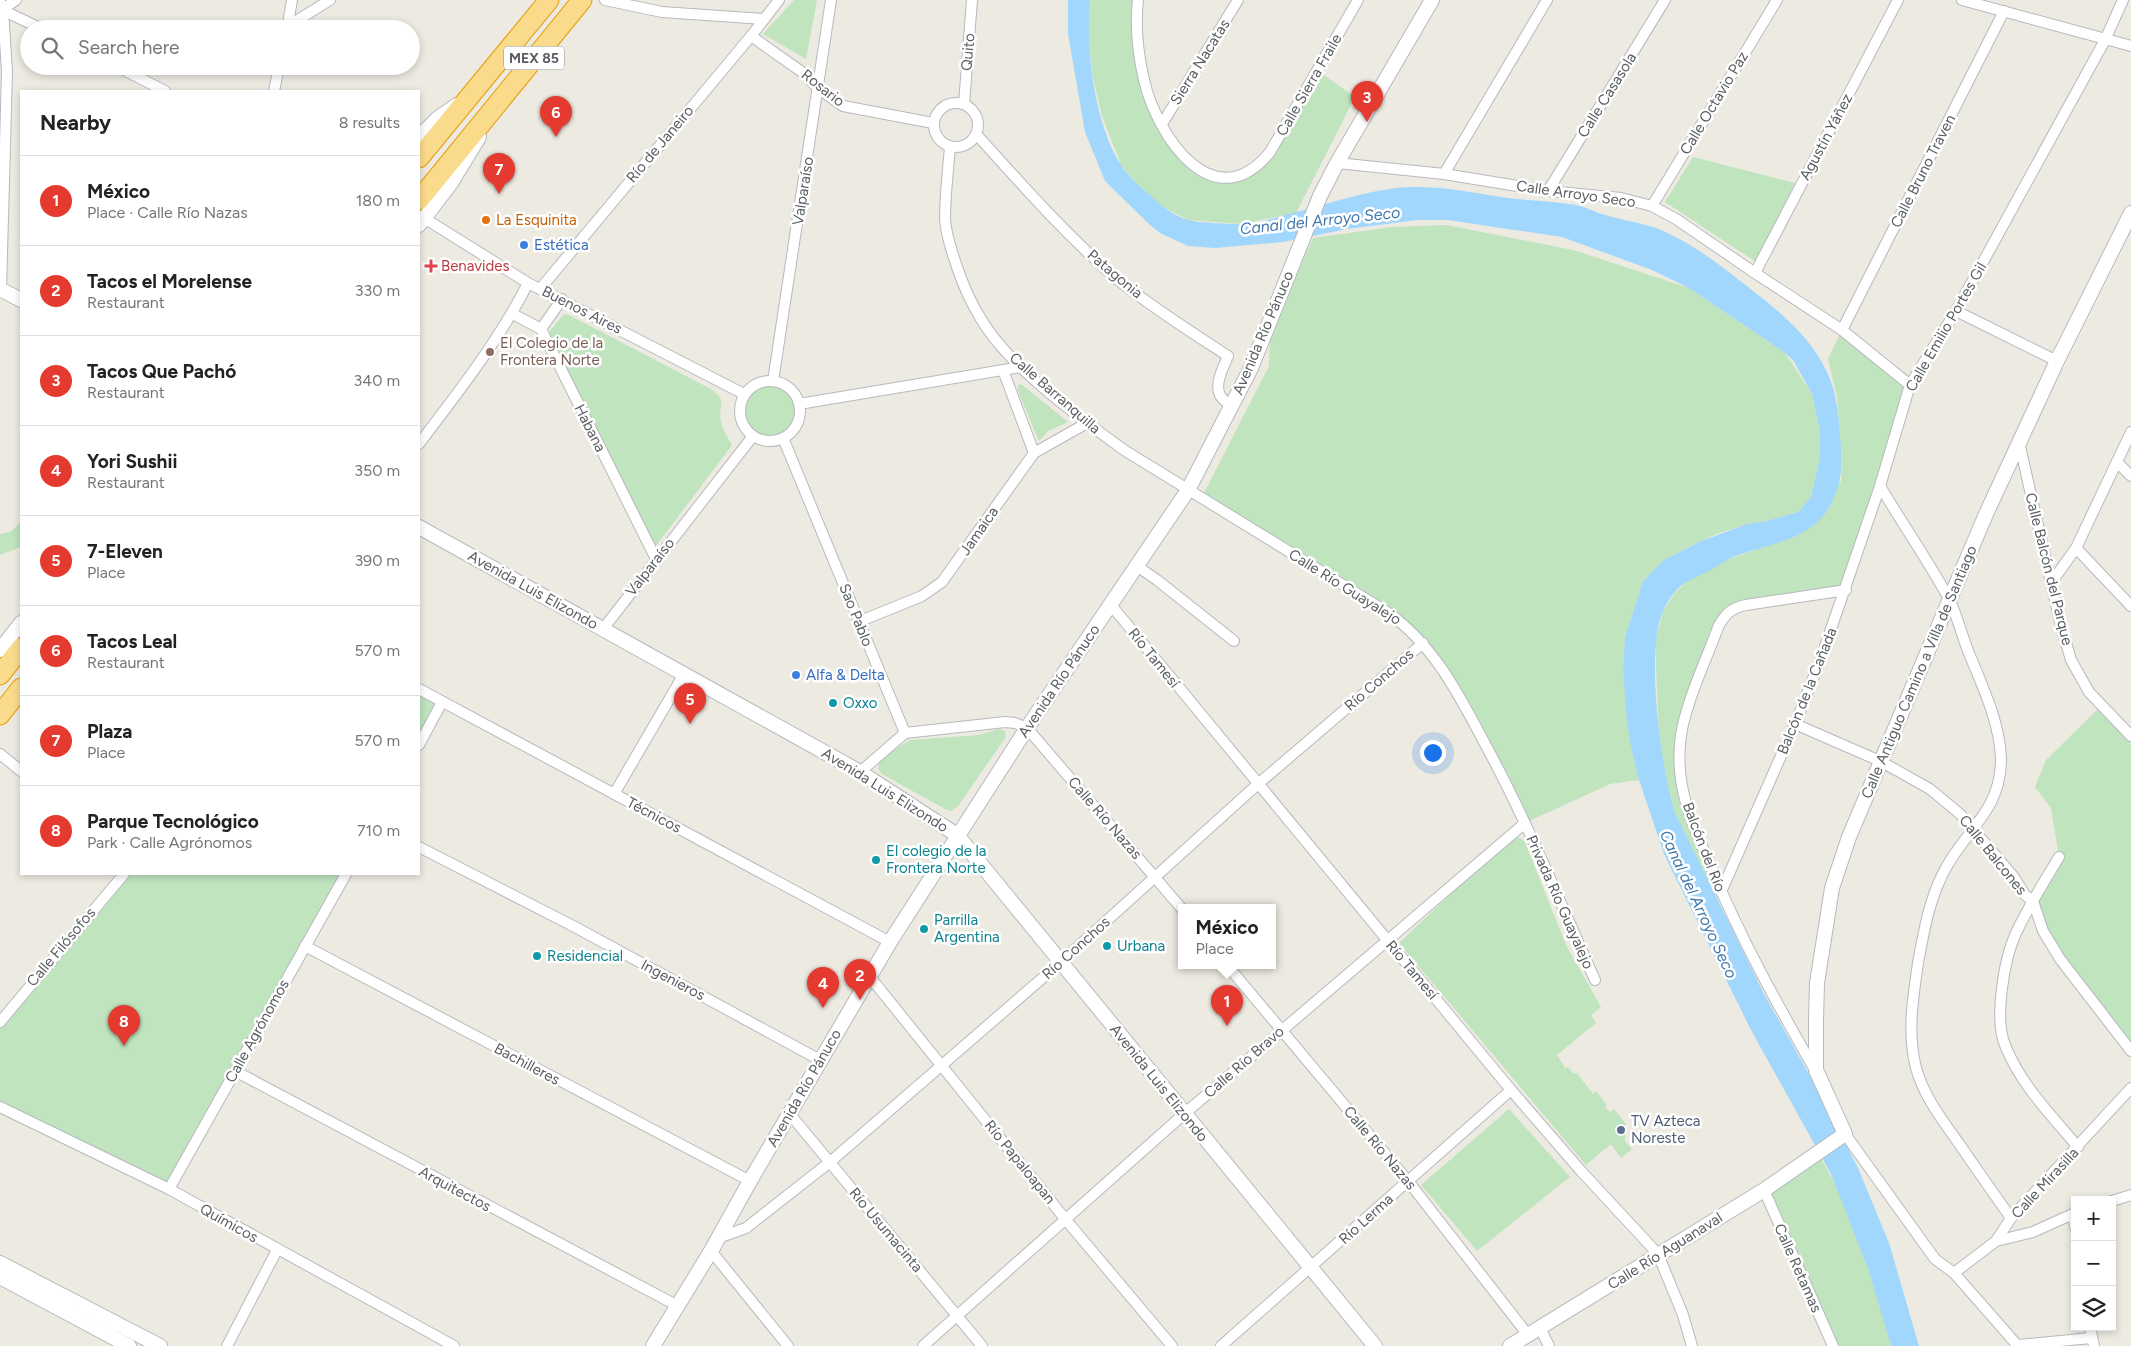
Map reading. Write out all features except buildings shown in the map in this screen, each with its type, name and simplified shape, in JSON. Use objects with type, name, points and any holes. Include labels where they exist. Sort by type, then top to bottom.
[{"type":"highway","name":"MEX 85","points":[[420,157],[549,0]]},
{"type":"highway","name":"MEX 85","points":[[420,214],[487,116],[582,0]]},
{"type":"highway","points":[[0,675],[20,649]]},
{"type":"highway","points":[[2,713],[20,689]]},
{"type":"street","points":[[1,7],[16,0]]},
{"type":"street","points":[[288,20],[292,0]]},
{"type":"street","points":[[298,20],[330,0]]},
{"type":"street","points":[[605,0],[662,12],[764,19]]},
{"type":"street","name":"Río de Janeiro","points":[[541,288],[779,0]]},
{"type":"street","name":"Valparaíso","points":[[773,381],[819,89],[831,0]]},
{"type":"street","name":"Quito","points":[[964,104],[972,0]]},
{"type":"street","points":[[1138,0],[1138,46],[1144,82],[1162,124]]},
{"type":"street","name":"Sierra Nacatas","points":[[1162,124],[1238,0]]},
{"type":"street","name":"Calle Sierra Fraile","points":[[1162,124],[1179,152],[1209,176],[1230,177],[1256,166],[1270,152],[1358,0]]},
{"type":"street","name":"Avenida Río Pánuco","points":[[653,1346],[676,1305],[711,1251],[750,1180],[890,942],[1027,728],[1188,490],[1251,368],[1320,196],[1432,0]]},
{"type":"street","points":[[1444,174],[1547,0]]},
{"type":"street","name":"Calle Casasola","points":[[1548,190],[1665,0]]},
{"type":"street","name":"Calle Octavio Paz","points":[[1652,206],[1777,0]]},
{"type":"street","name":"Agustín Yáñez","points":[[1755,274],[1898,0]]},
{"type":"street","points":[[1962,0],[1979,2],[2004,11],[2131,46]]},
{"type":"street","name":"Calle Emilio Portes Gil","points":[[1880,486],[1910,385],[1956,311],[2105,40],[2123,0]]},
{"type":"street","points":[[1,7],[25,20]]},
{"type":"street","points":[[1,7],[4,72],[1,290],[20,300]]},
{"type":"street","name":"Calle Bruno Traven","points":[[1842,330],[2004,11]]},
{"type":"street","name":"Rosario","points":[[751,36],[795,66],[819,89],[849,109],[933,123]]},
{"type":"street","points":[[134,75],[163,90]]},
{"type":"street","points":[[274,90],[277,75]]},
{"type":"street","points":[[420,136],[438,118],[472,95]]},
{"type":"street","points":[[956,102],[964,104],[974,111],[979,122],[977,134],[970,143],[961,148],[950,147],[941,142],[935,133],[933,123],[941,108],[956,102]]},
{"type":"street","name":"Patagonia","points":[[977,134],[1068,233],[1119,280],[1168,316],[1228,356],[1221,374],[1218,391],[1222,398],[1231,406]]},
{"type":"street","name":"Calle Barranquilla","points":[[950,147],[945,220],[949,244],[964,286],[981,320],[992,336],[1021,367],[1087,422],[1124,450],[1188,490]]},
{"type":"street","name":"Calle Arroyo Seco","points":[[1338,163],[1444,174],[1548,190],[1621,198],[1652,206],[1676,218],[1755,274],[1842,330],[1910,385]]},
{"type":"street","name":"Calle Antiguo Camino a Villa de Santiago","points":[[1843,1136],[1816,1070],[1817,983],[1832,888],[1849,837],[1948,599],[2057,361],[2127,228],[2131,213]]},
{"type":"street","name":"Buenos Aires","points":[[420,214],[528,283],[744,394]]},
{"type":"street","points":[[420,443],[490,350],[513,314],[528,283]]},
{"type":"street","points":[[513,314],[541,329],[562,299]]},
{"type":"street","points":[[1956,311],[2057,361]]},
{"type":"street","name":"Habana","points":[[541,329],[656,559]]},
{"type":"street","points":[[799,404],[1021,367]]},
{"type":"street","points":[[1003,370],[1034,453]]},
{"type":"street","points":[[773,381],[785,385],[794,393],[799,404],[799,418],[794,430],[783,438],[763,441],[753,436],[744,425],[740,405],[744,394],[752,386],[762,382],[773,381]]},
{"type":"street","name":"Jamaica","points":[[858,622],[932,591],[942,582],[1034,453],[1087,422]]},
{"type":"street","points":[[2052,584],[2076,548],[2131,432]]},
{"type":"street","name":"Valparaíso","points":[[603,629],[753,436]]},
{"type":"street","name":"Sao Pablo","points":[[783,438],[905,733]]},
{"type":"street","name":"Calle Balcón del Parque","points":[[2019,442],[2061,626],[2071,660],[2089,692],[2131,736]]},
{"type":"street","points":[[2117,462],[2131,476]]},
{"type":"street","points":[[1880,486],[1948,599],[1991,708],[1999,744],[1999,779],[1994,797],[1974,830],[1961,843],[1946,867],[1934,894],[1922,938],[1912,1004],[1912,1046],[1916,1068],[1933,1107],[2012,1218]]},
{"type":"street","name":"Balcón de la Cañada","points":[[1721,892],[1795,724],[1820,661],[1846,590],[1880,486]]},
{"type":"street","name":"Calle Río Guayalejo","points":[[1188,490],[1387,612],[1407,627],[1423,643],[1450,680],[1507,786],[1525,824]]},
{"type":"street","name":"Avenida Luis Elizondo","points":[[420,527],[860,772],[957,835],[1375,1346]]},
{"type":"street","points":[[2076,548],[2131,606]]},
{"type":"street","points":[[1137,566],[1234,641]]},
{"type":"street","name":"Balcón del Río","points":[[1816,1070],[1741,934],[1688,815],[1682,784],[1680,745],[1686,715],[1719,625],[1726,613],[1733,608],[1846,590]]},
{"type":"street","name":"Río Tamesí","points":[[1110,605],[1511,1090],[1581,1171],[1658,1254],[1683,1315],[1692,1346]]},
{"type":"street","points":[[0,650],[20,624]]},
{"type":"street","name":"Río Conchos","points":[[718,1238],[746,1228],[830,1162],[1061,962],[1258,784],[1423,643]]},
{"type":"street","points":[[614,794],[684,674]]},
{"type":"street","name":"Técnicos","points":[[420,690],[890,942]]},
{"type":"street","points":[[420,743],[442,702]]},
{"type":"street","points":[[2,713],[20,703]]},
{"type":"street","points":[[860,772],[905,733],[1005,722],[1027,728]]},
{"type":"street","name":"Calle Balcones","points":[[1795,724],[1880,761],[1930,789],[1960,814],[2013,876],[2025,895],[2033,901],[2043,930],[2060,959],[2131,1050]]},
{"type":"street","name":"Calle Río Nazas","points":[[1027,728],[1178,904]]},
{"type":"street","points":[[0,754],[20,771]]},
{"type":"street","name":"Calle Río Bravo","points":[[923,1346],[1184,1114],[1525,824]]},
{"type":"street","name":"Privada Río Guayalejo","points":[[1525,824],[1595,980]]},
{"type":"street","name":"Ingenieros","points":[[420,848],[575,927],[820,1060]]},
{"type":"street","points":[[2059,857],[2015,935],[2001,993],[2000,1020],[2004,1045],[2021,1074],[2032,1091],[2078,1147]]},
{"type":"street","name":"Calle Filósofos","points":[[0,1022],[123,875]]},
{"type":"street","name":"Calle Agrónomos","points":[[169,1189],[345,875]]},
{"type":"street","name":"Bachilleres","points":[[305,946],[750,1180]]},
{"type":"street","name":"Calle Río Nazas","points":[[1230,969],[1534,1331],[1549,1346]]},
{"type":"street","name":"Río Papaloapan","points":[[870,977],[1066,1220],[1172,1346]]},
{"type":"street","name":"Arquitectos","points":[[235,1071],[676,1305]]},
{"type":"street","name":"Calle Mirasilla","points":[[1954,1273],[1996,1241],[2012,1218],[2131,1088]]},
{"type":"street","name":"Río Lerma","points":[[1221,1346],[1511,1090]]},
{"type":"street","name":"Químicos","points":[[0,1107],[169,1189],[454,1346]]},
{"type":"street","name":"Río Usumacinta","points":[[789,1113],[982,1346]]},
{"type":"street","points":[[1843,1136],[1935,1259],[1954,1273],[2018,1345],[2091,1337]]},
{"type":"street","name":"Calle Río Aguanaval","points":[[1510,1346],[1764,1190],[1843,1136]]},
{"type":"street","name":"Calle Retamas","points":[[1764,1190],[1833,1346]]},
{"type":"street","points":[[2116,1200],[2131,1195]]},
{"type":"street","points":[[1996,1241],[2033,1232],[2071,1215]]},
{"type":"street","points":[[227,1346],[278,1250]]},
{"type":"street","points":[[711,1251],[788,1346]]},
{"type":"street","points":[[0,1263],[160,1346]]},
{"type":"street","points":[[0,1277],[129,1346]]},
{"type":"green space","points":[[794,0],[817,0],[806,59],[763,34]]},
{"type":"green space","points":[[1090,0],[1138,0],[1144,82],[1179,151],[1219,177],[1256,166],[1318,71],[1355,97],[1296,213],[1241,224],[1188,220],[1161,206],[1132,179],[1121,165],[1102,116],[1093,78],[1087,27]]},
{"type":"green space","points":[[1693,157],[1795,183],[1756,262],[1665,202]]},
{"type":"green space","points":[[1446,225],[1573,250],[1689,288],[1785,353],[1812,394],[1820,432],[1819,462],[1811,497],[1798,512],[1747,524],[1719,533],[1692,545],[1664,560],[1643,581],[1625,637],[1623,670],[1632,752],[1639,780],[1610,784],[1525,823],[1487,747],[1423,643],[1204,493],[1269,366],[1270,335],[1313,238],[1392,227]]},
{"type":"green space","points":[[567,314],[709,388],[721,400],[721,423],[732,445],[653,550],[551,340],[550,331],[563,315]]},
{"type":"green space","points":[[1842,330],[1910,385],[1846,590],[1726,613],[1686,715],[1681,785],[1721,892],[1713,888],[1700,867],[1670,798],[1659,739],[1656,640],[1663,611],[1675,593],[1689,579],[1729,559],[1796,536],[1841,481],[1842,459],[1837,397],[1828,359]]},
{"type":"green space","points":[[770,381],[787,386],[795,394],[800,411],[795,428],[787,436],[770,441],[753,436],[745,428],[740,411],[745,394],[753,386]]},
{"type":"green space","points":[[1021,384],[1068,422],[1048,431],[1039,441],[1018,391],[1018,385]]},
{"type":"green space","points":[[20,523],[20,547],[0,555],[0,534],[10,532]]},
{"type":"green space","points":[[420,690],[441,702],[420,739]]},
{"type":"green space","points":[[2098,709],[2131,743],[2131,1051],[2060,959],[2033,901],[2059,857],[2051,808],[2035,787],[2046,760]]},
{"type":"green space","points":[[999,729],[1005,731],[1006,737],[958,806],[951,811],[882,774],[878,769],[885,756],[910,740],[979,735]]},
{"type":"green space","points":[[1517,837],[1524,840],[1566,945],[1601,1007],[1591,1015],[1596,1023],[1557,1055],[1565,1068],[1568,1067],[1574,1074],[1577,1073],[1593,1094],[1596,1091],[1607,1105],[1605,1107],[1610,1112],[1614,1109],[1626,1124],[1625,1141],[1632,1149],[1621,1158],[1611,1144],[1586,1165],[1399,943],[1456,889]]},
{"type":"green space","points":[[123,875],[343,875],[169,1189],[0,1107],[0,1023]]},
{"type":"green space","points":[[1509,1109],[1570,1177],[1477,1251],[1421,1185]]},
{"type":"green space","points":[[1818,1153],[1842,1198],[1862,1247],[1891,1346],[1833,1346],[1764,1190]]},
{"type":"water","name":"Canal del Arroyo Seco","points":[[1068,0],[1090,0],[1089,41],[1094,87],[1105,132],[1113,151],[1123,168],[1136,183],[1178,216],[1199,222],[1252,223],[1363,194],[1410,187],[1447,189],[1576,205],[1605,215],[1656,228],[1683,241],[1709,257],[1778,311],[1806,339],[1821,360],[1834,390],[1839,419],[1841,474],[1834,498],[1820,519],[1798,535],[1726,560],[1678,588],[1664,609],[1658,630],[1655,654],[1657,711],[1660,741],[1675,813],[1764,994],[1818,1090],[1858,1168],[1889,1243],[1919,1346],[1891,1346],[1869,1271],[1831,1174],[1751,1030],[1664,854],[1639,780],[1627,722],[1623,670],[1625,637],[1643,581],[1664,560],[1699,542],[1747,524],[1798,512],[1811,497],[1819,462],[1820,432],[1812,394],[1793,360],[1689,288],[1652,270],[1562,237],[1448,220],[1417,220],[1347,229],[1283,242],[1215,248],[1188,246],[1160,233],[1105,181],[1085,132],[1068,34]]},
{"type":"place","name":"Tacos Que Pachó","points":[[1367,122]]},
{"type":"place","name":"Tacos Leal","points":[[556,137]]},
{"type":"place","name":"Plaza","points":[[499,194]]},
{"type":"place","name":"La Esquinita","points":[[486,220]]},
{"type":"place","name":"Estética","points":[[524,245]]},
{"type":"place","name":"Benavides","points":[[431,266]]},
{"type":"place","name":"El Colegio de la Frontera Norte","points":[[490,352]]},
{"type":"place","name":"Alfa & Delta","points":[[796,675]]},
{"type":"place","name":"Oxxo","points":[[833,703]]},
{"type":"place","name":"7-Eleven","points":[[690,724]]},
{"type":"place","name":"El colegio de la Frontera Norte","points":[[876,860]]},
{"type":"place","name":"Parrilla Argentina","points":[[924,929]]},
{"type":"place","name":"Urbana","points":[[1107,946]]},
{"type":"place","name":"Residencial","points":[[537,956]]},
{"type":"place","name":"Tacos el Morelense","points":[[860,1000]]},
{"type":"place","name":"Yori Sushii","points":[[823,1008]]},
{"type":"place","name":"México","points":[[1227,1026]]},
{"type":"place","name":"Parque Tecnológico","points":[[124,1046]]},
{"type":"place","name":"TV Azteca Noreste","points":[[1621,1130]]}]
